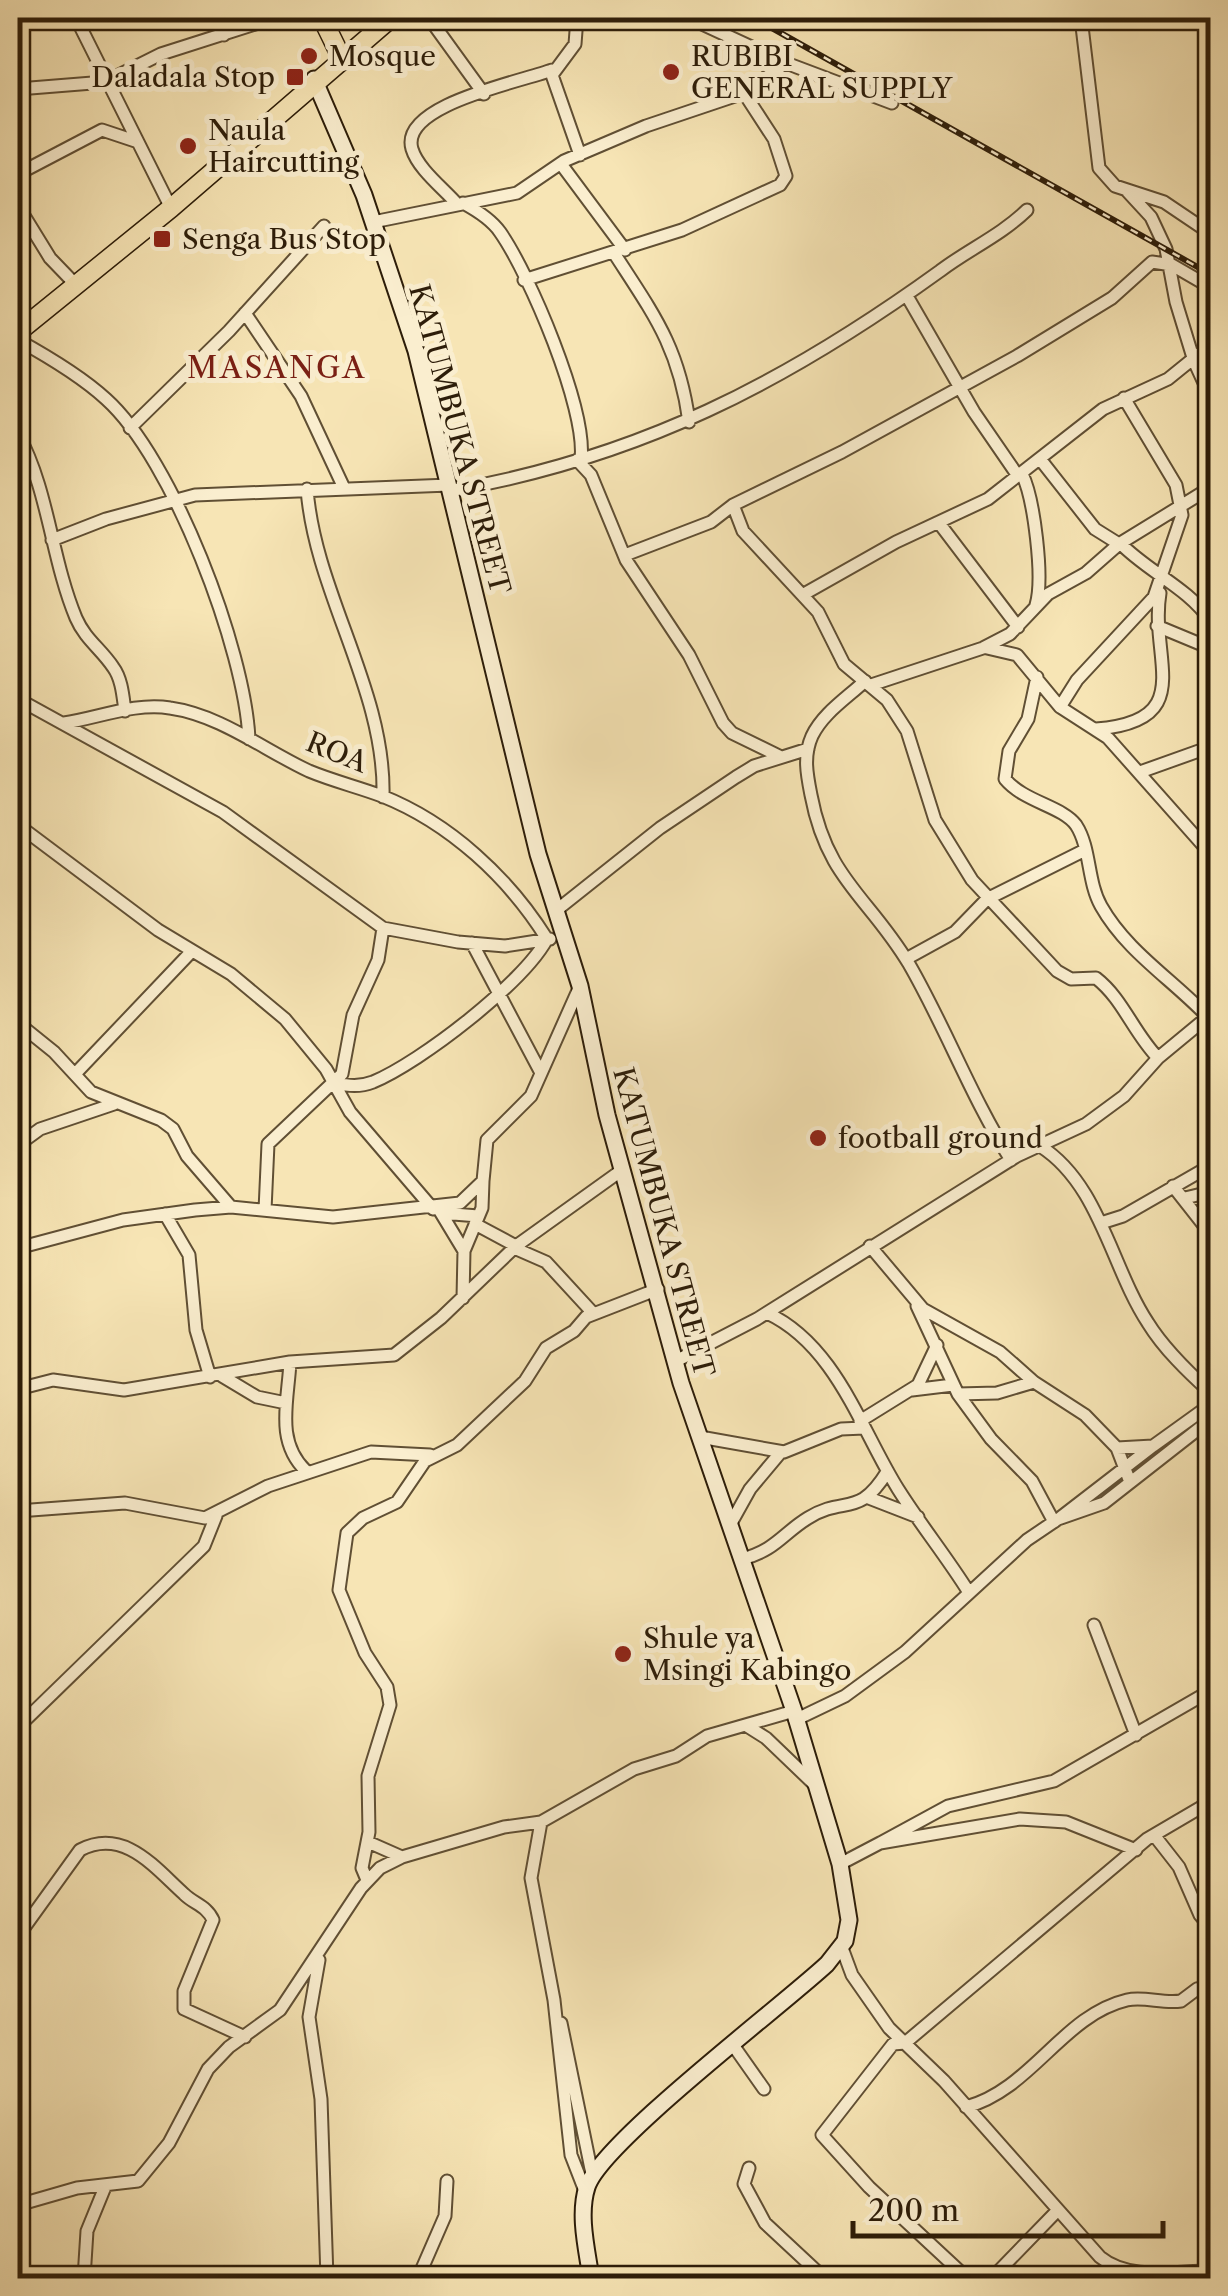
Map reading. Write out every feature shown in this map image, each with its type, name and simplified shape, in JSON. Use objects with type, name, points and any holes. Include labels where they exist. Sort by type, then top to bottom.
[{"type":"main road","points":[[322,18],[342,60]]},
{"type":"main road","points":[[18,330],[171,208],[314,80],[391,18]]},
{"type":"main road","name":"KATUMBUKA STREET","points":[[314,80],[373,222],[416,351],[538,854],[558,909],[556,938],[580,986],[622,1170],[676,1361],[795,1716],[840,1864],[850,1920],[842,1948]]},
{"type":"main road","points":[[590,2278],[585,2191],[592,2174],[624,2140],[842,1948]]},
{"type":"street","points":[[76,18],[171,208]]},
{"type":"street","points":[[216,18],[224,35]]},
{"type":"street","points":[[18,89],[105,82],[161,54],[274,18]]},
{"type":"street","points":[[429,18],[484,94]]},
{"type":"street","points":[[577,18],[575,44],[552,70],[432,110],[420,118],[410,138],[415,156],[459,203],[496,227],[524,280],[577,412],[579,459],[595,482],[647,598],[688,654],[723,723],[732,733],[782,757]]},
{"type":"street","points":[[689,18],[786,63],[892,103]]},
{"type":"street","points":[[1081,18],[1099,168],[1115,186],[1164,202],[1210,233]]},
{"type":"street","points":[[373,222],[517,193],[580,155],[744,93],[786,63]]},
{"type":"street","points":[[552,70],[580,155]]},
{"type":"street","points":[[524,280],[620,252],[716,217],[784,180],[784,166],[774,140],[744,93]]},
{"type":"street","points":[[18,174],[102,130],[135,141]]},
{"type":"street","points":[[561,164],[620,252],[664,329],[683,376],[688,422]]},
{"type":"street","points":[[1127,190],[1151,218],[1172,265],[1171,282],[1194,360],[1210,396]]},
{"type":"street","points":[[18,206],[50,258],[76,285]]},
{"type":"street","points":[[52,540],[106,519],[175,500],[226,492],[449,488],[529,477],[688,422],[791,368],[1004,232],[1027,210]]},
{"type":"street","points":[[130,428],[245,313],[324,226]]},
{"type":"street","points":[[625,555],[710,522],[734,505],[760,496],[961,387],[1112,298],[1152,262],[1172,265],[1210,287]]},
{"type":"street","points":[[18,272],[18,283]]},
{"type":"street","points":[[907,296],[1031,496],[1040,569],[1035,609]]},
{"type":"street","points":[[245,313],[301,396],[344,488]]},
{"type":"street","points":[[18,330],[108,400],[175,500],[207,573],[240,674],[249,739]]},
{"type":"street","points":[[804,594],[988,499],[1103,408],[1168,380],[1210,345]]},
{"type":"street","points":[[1096,729],[1118,727],[1157,708],[1164,681],[1157,626],[1162,579],[1182,508],[1176,485],[1124,398]]},
{"type":"street","points":[[18,434],[42,492],[76,617],[85,636],[118,676],[125,712]]},
{"type":"street","points":[[1040,459],[1095,528],[1162,579],[1189,594],[1210,620]]},
{"type":"street","points":[[1010,1160],[982,1115],[906,959],[824,847],[806,772],[808,749],[818,725],[868,683],[983,648],[1018,628],[1035,609],[1119,544],[1210,488]]},
{"type":"street","points":[[307,489],[312,543],[333,588],[333,609],[365,687],[383,796]]},
{"type":"street","points":[[734,505],[755,546],[818,612],[837,655],[888,700],[907,732],[942,836],[988,899],[1058,972],[1071,979],[1096,978],[1108,988],[1120,1002],[1133,1030],[1158,1058]]},
{"type":"street","points":[[939,523],[1018,628]]},
{"type":"street","points":[[1060,706],[1077,680],[1138,616],[1162,579]]},
{"type":"street","points":[[1138,616],[1210,648]]},
{"type":"street","points":[[983,648],[1008,650],[1060,706],[1096,729],[1140,772],[1210,853]]},
{"type":"street","points":[[676,1361],[767,1313],[1010,1160],[1110,1108],[1158,1058],[1209,1016],[1126,940],[1101,906],[1072,820],[1025,797],[1005,779],[1009,751],[1028,720],[1037,678]]},
{"type":"street","points":[[18,699],[223,812],[383,928],[505,946],[556,938]]},
{"type":"street","name":"ROA","points":[[64,724],[169,707],[249,739],[312,772],[383,796],[469,848],[556,938]]},
{"type":"street","points":[[1140,772],[1210,746]]},
{"type":"street","points":[[558,909],[660,828],[754,766],[808,749]]},
{"type":"street","points":[[18,824],[192,951],[231,974],[285,1019],[335,1083],[350,1112],[437,1210],[464,1251]]},
{"type":"street","points":[[906,959],[955,932],[988,899],[1085,850]]},
{"type":"street","points":[[265,1210],[268,1144],[335,1083],[344,1070],[352,1016],[378,960],[383,928]]},
{"type":"street","points":[[335,1083],[354,1087],[373,1082],[412,1060],[534,964],[556,938]]},
{"type":"street","points":[[472,943],[541,1073]]},
{"type":"street","points":[[75,1074],[192,951]]},
{"type":"street","points":[[463,1298],[464,1251],[477,1220],[487,1140],[531,1096],[580,986]]},
{"type":"street","points":[[18,1023],[91,1092],[172,1129],[187,1156],[231,1207]]},
{"type":"street","points":[[18,1145],[40,1128],[118,1104]]},
{"type":"street","points":[[1040,1146],[1061,1163],[1101,1223],[1148,1324],[1210,1392]]},
{"type":"street","points":[[1101,1223],[1124,1216],[1210,1166]]},
{"type":"street","points":[[18,1389],[53,1380],[113,1390],[290,1362],[394,1355],[463,1298],[515,1247],[622,1170]]},
{"type":"street","points":[[18,1248],[165,1214],[231,1207],[333,1217],[437,1210],[460,1203],[482,1181]]},
{"type":"street","points":[[1173,1186],[1210,1233]]},
{"type":"street","points":[[1185,1198],[1210,1192]]},
{"type":"street","points":[[437,1210],[477,1220],[515,1247],[546,1262],[592,1312]]},
{"type":"street","points":[[165,1214],[189,1255],[196,1330],[216,1376],[257,1397],[286,1403]]},
{"type":"street","points":[[870,1246],[915,1302],[956,1390],[991,1439],[1032,1481],[1056,1520]]},
{"type":"street","points":[[18,1511],[125,1503],[196,1517],[216,1516],[245,1497],[306,1471],[381,1450],[430,1455],[457,1445],[525,1380],[546,1348],[574,1331],[592,1312],[658,1290]]},
{"type":"street","points":[[915,1302],[1000,1352],[1034,1382],[1085,1415],[1117,1448],[1130,1482]]},
{"type":"street","points":[[767,1313],[782,1320],[811,1348],[842,1387],[888,1472],[968,1591]]},
{"type":"street","points":[[730,1525],[750,1489],[781,1452],[862,1424],[912,1390],[926,1374],[937,1345]]},
{"type":"street","points":[[290,1362],[287,1446],[306,1471]]},
{"type":"street","points":[[912,1390],[998,1394],[1034,1382]]},
{"type":"street","points":[[18,2205],[76,2188],[136,2182],[149,2171],[175,2134],[208,2070],[280,2010],[367,1880],[402,1857],[504,1826],[541,1822],[634,1770],[676,1756],[720,1731],[795,1716],[845,1696],[939,1624],[968,1591],[1056,1520],[1210,1405]]},
{"type":"street","points":[[1056,1520],[1104,1503],[1208,1422]]},
{"type":"street","points":[[1208,1422],[1210,1441]]},
{"type":"street","points":[[700,1438],[781,1452]]},
{"type":"street","points":[[1117,1448],[1153,1446]]},
{"type":"street","points":[[367,1880],[362,1868],[368,1842],[368,1776],[390,1705],[387,1687],[365,1653],[338,1580],[349,1529],[397,1502],[430,1455]]},
{"type":"street","points":[[869,1498],[888,1472]]},
{"type":"street","points":[[742,1559],[780,1544],[813,1515],[869,1498],[882,1501],[900,1514],[918,1517]]},
{"type":"street","points":[[18,1727],[204,1546],[216,1516]]},
{"type":"street","points":[[1094,1625],[1136,1736]]},
{"type":"street","points":[[840,1864],[948,1806],[1054,1781],[1210,1692]]},
{"type":"street","points":[[18,1702],[29,1715]]},
{"type":"street","points":[[746,1726],[766,1738],[814,1786]]},
{"type":"street","points":[[966,2278],[822,2137],[890,2046],[905,2043],[1154,1834],[1210,1802]]},
{"type":"street","points":[[880,1843],[1039,1819],[1066,1822],[1136,1850]]},
{"type":"street","points":[[541,1822],[532,1878],[592,2174]]},
{"type":"street","points":[[541,1822],[531,1878],[554,2000],[571,2155],[585,2191]]},
{"type":"street","points":[[1154,1834],[1180,1868],[1200,1915],[1210,1927]]},
{"type":"street","points":[[368,1842],[402,1857]]},
{"type":"street","points":[[18,1936],[80,1850],[108,1845],[132,1850],[159,1866],[213,1920],[184,1990],[184,2008],[245,2037]]},
{"type":"street","points":[[842,1948],[870,2001],[905,2043],[1100,2257],[1117,2268],[1210,2270]]},
{"type":"street","points":[[320,1953],[308,2017],[322,2116],[327,2278]]},
{"type":"street","points":[[966,2107],[986,2102],[1090,2016],[1106,2008],[1125,2000],[1181,2002],[1194,1990],[1210,1998]]},
{"type":"street","points":[[733,2045],[764,2089]]},
{"type":"street","points":[[749,2168],[745,2190],[760,2216],[824,2278]]},
{"type":"street","points":[[418,2278],[445,2216],[447,2181]]},
{"type":"street","points":[[84,2278],[87,2231],[105,2187]]},
{"type":"street","points":[[992,2278],[1057,2211]]},
{"type":"railway","points":[[754,18],[1210,274]]},
{"type":"place","name":"Mosque","points":[[309,56]]},
{"type":"place","name":"RUBIBI GENERAL SUPPLY","points":[[671,72]]},
{"type":"place","name":"Daladala Stop","points":[[295,77]]},
{"type":"place","name":"Naula Haircutting","points":[[188,146]]},
{"type":"place","name":"Senga Bus Stop","points":[[162,239]]},
{"type":"place","name":"football ground","points":[[818,1138]]},
{"type":"place","name":"Shule ya Msingi Kabingo","points":[[623,1654]]},
{"type":"district","name":"MASANGA","points":[[277,368]]}]
